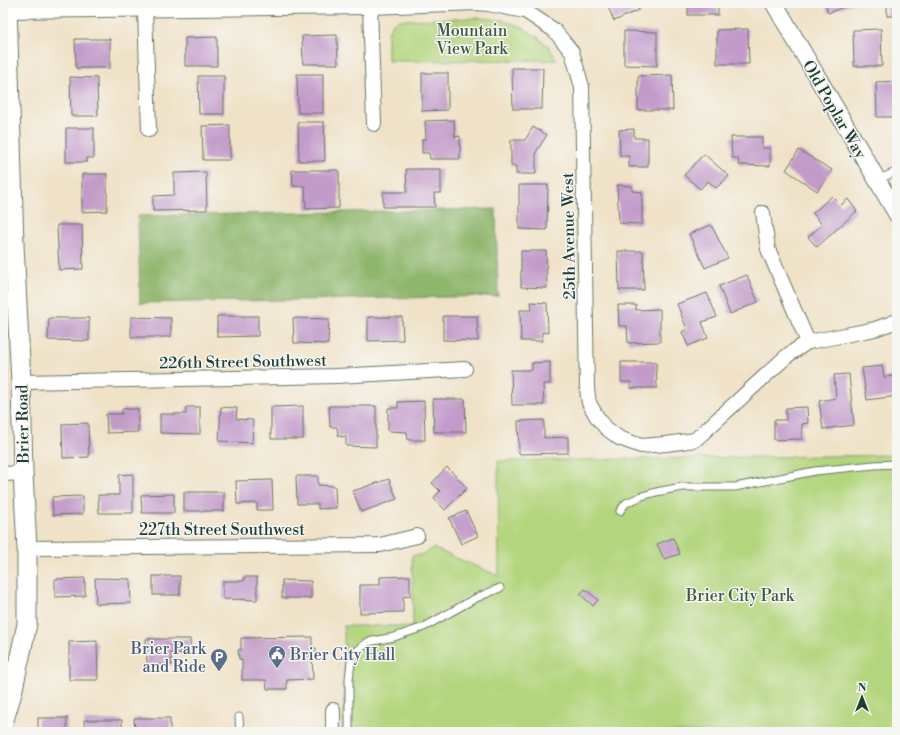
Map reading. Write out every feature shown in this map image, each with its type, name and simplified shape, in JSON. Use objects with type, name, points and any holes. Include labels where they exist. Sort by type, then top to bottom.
[{"type":"main road","name":"Brier Road","points":[[3,723],[12,693],[11,665],[27,624],[27,548],[23,473],[21,382],[9,246],[6,8]]},
{"type":"street","name":"25th Avenue West","points":[[6,8],[145,9],[370,7],[476,3],[497,5],[525,11],[554,30],[572,52],[582,87],[587,389],[589,403],[597,417],[606,428],[619,438],[641,446],[695,440],[788,355],[808,342]]},
{"type":"street","name":"Old Poplar Way","points":[[774,3],[897,214]]},
{"type":"street","points":[[370,7],[374,124]]},
{"type":"street","points":[[145,9],[149,130]]},
{"type":"street","points":[[763,213],[768,249],[808,342],[875,329],[897,321]]},
{"type":"street","name":"226th Street Southwest","points":[[21,382],[337,376],[464,369]]},
{"type":"street","points":[[3,474],[23,473]]},
{"type":"street","name":"227th Street Southwest","points":[[27,548],[380,545],[417,536]]},
{"type":"street","points":[[333,710],[333,732]]},
{"type":"lane","points":[[877,180],[893,173],[897,173]]},
{"type":"lane","points":[[620,511],[626,503],[642,496],[682,487],[735,487],[815,470],[897,464]]},
{"type":"lane","points":[[349,732],[349,679],[351,662],[357,651],[368,642],[394,637],[424,627],[476,598],[500,588]]},
{"type":"lane","points":[[239,717],[240,732]]},
{"type":"green space","name":"Mountain View Park","points":[[482,18],[502,20],[519,26],[535,35],[548,46],[557,60],[388,61],[388,32],[393,23],[400,20]]},
{"type":"green space","points":[[496,209],[498,296],[140,303],[138,216]]},
{"type":"green space","name":"Brier City Park","points":[[897,455],[897,732],[342,732],[345,694],[344,626],[413,626],[412,555],[421,555],[433,548],[499,576],[498,461]]},
{"type":"building","points":[[598,3],[636,3],[639,10],[614,21],[607,4],[599,7]]},
{"type":"building","points":[[688,3],[718,3],[718,15],[688,15]]},
{"type":"building","points":[[825,3],[855,3],[828,13]]},
{"type":"building","points":[[887,3],[897,3],[897,16],[887,16]]},
{"type":"building","points":[[748,29],[749,64],[717,64],[717,30]]},
{"type":"building","points":[[881,29],[882,66],[854,66],[853,30]]},
{"type":"building","points":[[624,31],[657,32],[657,66],[624,65]]},
{"type":"building","points":[[337,35],[338,64],[303,64],[302,36]]},
{"type":"building","points":[[217,37],[217,66],[185,66],[185,38]]},
{"type":"building","points":[[75,39],[110,39],[110,68],[76,68]]},
{"type":"building","points":[[512,68],[543,68],[542,109],[513,109]]},
{"type":"building","points":[[422,73],[448,73],[448,110],[422,111]]},
{"type":"building","points":[[297,74],[323,74],[323,113],[298,113]]},
{"type":"building","points":[[672,75],[673,110],[638,110],[638,76]]},
{"type":"building","points":[[198,76],[224,76],[224,114],[199,114]]},
{"type":"building","points":[[70,77],[97,78],[98,116],[71,116]]},
{"type":"building","points":[[897,81],[897,117],[877,117],[876,82]]},
{"type":"building","points":[[454,120],[455,137],[460,136],[460,159],[430,159],[429,153],[422,153],[422,139],[426,139],[425,121]]},
{"type":"building","points":[[298,122],[324,122],[325,161],[299,161]]},
{"type":"building","points":[[230,125],[230,160],[203,160],[202,126]]},
{"type":"building","points":[[533,127],[547,135],[536,152],[536,174],[516,174],[516,166],[511,166],[511,140],[525,140]]},
{"type":"building","points":[[66,128],[94,128],[94,158],[87,158],[87,162],[66,162]]},
{"type":"building","points":[[634,129],[634,138],[648,138],[648,167],[629,167],[629,156],[620,156],[619,130]]},
{"type":"building","points":[[731,137],[762,137],[762,148],[770,148],[770,166],[739,165],[738,158],[732,158]]},
{"type":"building","points":[[799,150],[832,170],[817,191],[786,170]]},
{"type":"building","points":[[704,154],[729,176],[716,188],[708,181],[700,189],[684,175]]},
{"type":"building","points":[[406,169],[441,169],[441,193],[434,193],[435,207],[383,207],[383,192],[407,192]]},
{"type":"building","points":[[292,170],[339,170],[339,208],[306,209],[305,186],[293,186]]},
{"type":"building","points":[[206,172],[207,210],[153,211],[153,196],[174,195],[174,173]]},
{"type":"building","points":[[82,174],[107,174],[107,211],[82,212]]},
{"type":"building","points":[[519,185],[548,185],[547,230],[519,229]]},
{"type":"building","points":[[617,185],[632,186],[632,191],[642,192],[642,224],[619,223]]},
{"type":"building","points":[[832,196],[841,205],[848,199],[857,211],[817,247],[808,237],[822,225],[813,213]]},
{"type":"building","points":[[57,225],[82,225],[83,269],[59,270]]},
{"type":"building","points":[[711,225],[728,258],[705,268],[689,234]]},
{"type":"building","points":[[521,251],[546,251],[547,288],[521,287]]},
{"type":"building","points":[[618,251],[643,251],[644,290],[619,290]]},
{"type":"building","points":[[747,275],[758,302],[730,314],[719,286]]},
{"type":"building","points":[[707,293],[717,317],[702,322],[708,338],[688,346],[682,332],[687,329],[677,304]]},
{"type":"building","points":[[531,302],[547,303],[548,333],[542,332],[542,341],[521,341],[520,310],[532,310]]},
{"type":"building","points":[[618,305],[636,305],[636,310],[660,309],[660,342],[628,343],[627,326],[619,326]]},
{"type":"building","points":[[217,316],[258,316],[258,336],[217,337]]},
{"type":"building","points":[[443,316],[477,316],[478,341],[443,340]]},
{"type":"building","points":[[131,317],[171,318],[171,337],[131,337]]},
{"type":"building","points":[[368,317],[402,317],[403,340],[368,341]]},
{"type":"building","points":[[49,318],[89,318],[89,341],[48,340]]},
{"type":"building","points":[[293,318],[329,319],[328,344],[294,343]]},
{"type":"building","points":[[550,362],[550,384],[543,384],[544,405],[512,405],[511,370],[532,370],[532,363]]},
{"type":"building","points":[[621,362],[656,362],[657,388],[631,388],[631,382],[621,382]]},
{"type":"building","points":[[882,366],[884,377],[895,376],[897,396],[867,400],[862,368]]},
{"type":"building","points":[[849,374],[854,425],[823,429],[819,401],[836,398],[834,375]]},
{"type":"building","points":[[433,399],[465,399],[466,432],[434,432]]},
{"type":"building","points":[[424,401],[425,440],[408,440],[407,432],[388,431],[388,408],[398,408],[398,402]]},
{"type":"building","points":[[303,406],[303,439],[271,439],[271,407]]},
{"type":"building","points":[[329,406],[376,406],[376,447],[346,446],[346,437],[338,436],[337,427],[330,427]]},
{"type":"building","points":[[186,407],[200,407],[200,434],[160,433],[160,414],[186,414]]},
{"type":"building","points":[[221,407],[237,408],[236,419],[253,420],[252,443],[219,441]]},
{"type":"building","points":[[807,407],[808,423],[802,424],[802,439],[774,440],[774,420],[786,420],[786,408]]},
{"type":"building","points":[[122,409],[138,409],[138,432],[107,433],[106,414],[122,414]]},
{"type":"building","points":[[544,420],[544,438],[568,437],[568,453],[519,454],[518,421]]},
{"type":"building","points":[[88,423],[89,457],[63,458],[62,424]]},
{"type":"building","points":[[447,467],[467,488],[445,510],[434,498],[440,491],[432,483]]},
{"type":"building","points":[[133,474],[133,513],[99,513],[98,495],[119,495],[119,475]]},
{"type":"building","points":[[296,476],[318,476],[318,485],[335,486],[336,508],[318,509],[318,504],[297,504]]},
{"type":"building","points":[[389,479],[397,499],[361,512],[353,491]]},
{"type":"building","points":[[272,480],[273,510],[257,510],[257,503],[237,504],[236,481]]},
{"type":"building","points":[[184,492],[224,492],[224,511],[184,511]]},
{"type":"building","points":[[174,494],[174,513],[142,513],[141,495]]},
{"type":"building","points":[[83,496],[83,514],[53,515],[52,497]]},
{"type":"building","points":[[466,511],[478,536],[461,544],[449,518]]},
{"type":"building","points":[[673,538],[680,554],[664,559],[657,544]]},
{"type":"building","points":[[153,576],[180,576],[180,595],[153,595]]},
{"type":"building","points":[[410,576],[410,596],[403,597],[403,612],[360,613],[360,585],[380,585],[380,577]]},
{"type":"building","points":[[244,577],[257,577],[257,600],[223,599],[223,581],[244,581]]},
{"type":"building","points":[[85,578],[85,596],[55,597],[55,579]]},
{"type":"building","points":[[95,578],[130,579],[131,603],[96,604]]},
{"type":"building","points":[[282,580],[311,581],[311,598],[282,598]]},
{"type":"building","points":[[585,589],[598,600],[593,606],[580,594]]},
{"type":"building","name":"Brier City Hall","points":[[312,637],[312,647],[316,648],[316,659],[312,658],[313,679],[287,680],[287,689],[267,689],[266,680],[242,680],[242,660],[239,659],[238,650],[241,650],[241,638]]},
{"type":"building","points":[[146,639],[190,639],[191,654],[171,653],[172,665],[147,665]]},
{"type":"building","points":[[97,641],[98,680],[69,680],[69,642]]},
{"type":"building","points":[[38,718],[67,718],[67,732],[38,732]]},
{"type":"building","points":[[134,718],[170,718],[170,732],[135,732]]},
{"type":"building","points":[[84,720],[122,720],[122,732],[85,732]]},
{"type":"place","name":"Brier City Hall","points":[[277,669]]},
{"type":"place","name":"Brier Park and Ride","points":[[219,672]]}]
